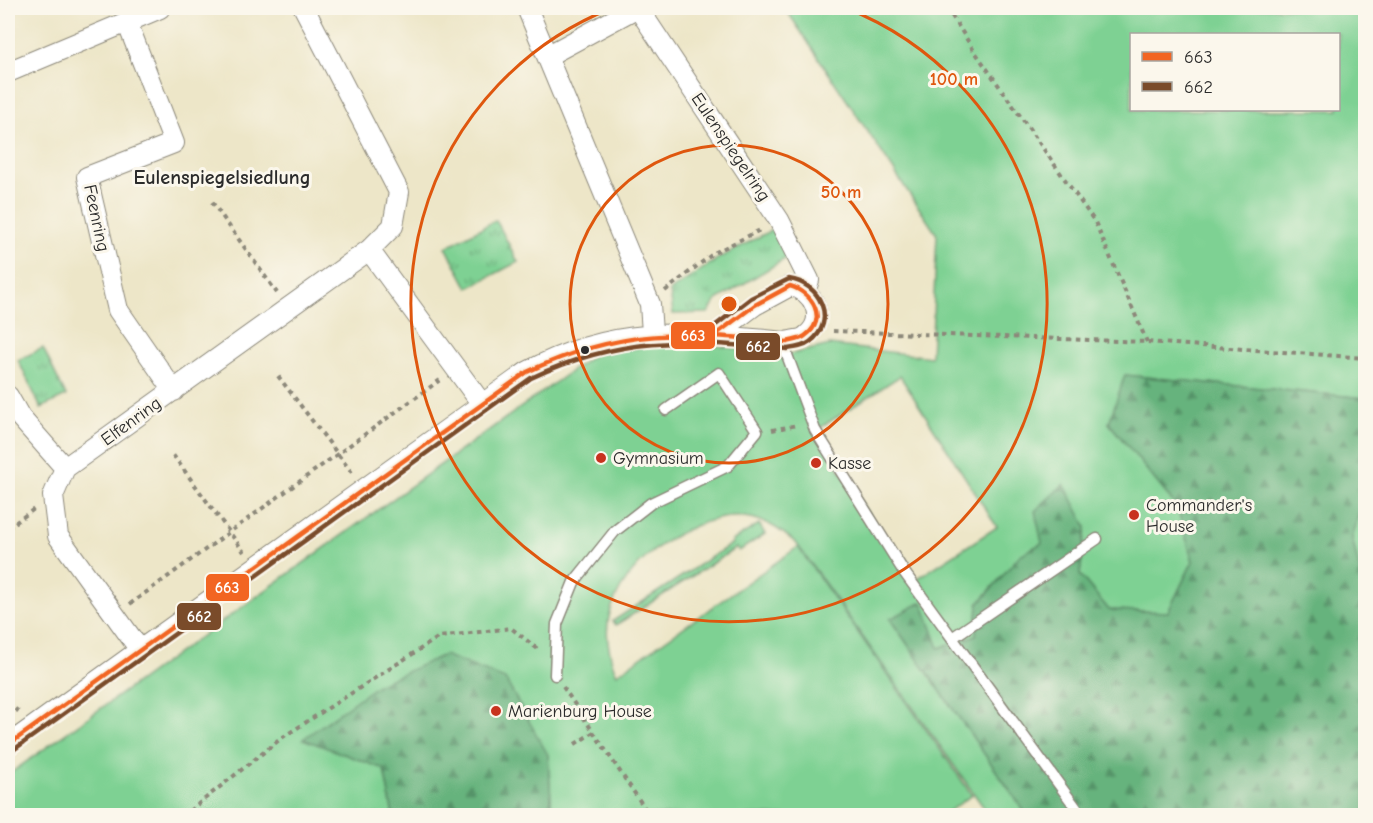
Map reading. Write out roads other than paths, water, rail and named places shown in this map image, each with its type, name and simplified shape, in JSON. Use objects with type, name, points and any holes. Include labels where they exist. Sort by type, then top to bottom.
[{"type":"street","points":[[8,72],[160,8]]},
{"type":"street","points":[[527,8],[650,304],[652,333]]},
{"type":"street","name":"Eulenspiegelring","points":[[547,56],[637,8],[779,220],[809,280],[805,291],[816,305],[819,319],[805,338],[787,342]]},
{"type":"street","name":"Elfenring","points":[[65,468],[369,250],[393,226],[399,192],[311,10]]},
{"type":"street","name":"Feenring","points":[[127,22],[174,143],[87,177],[118,310],[174,391]]},
{"type":"street","points":[[369,250],[482,404]]},
{"type":"street","points":[[715,336],[774,293],[790,286],[805,291]]},
{"type":"street","points":[[8,745],[527,372],[558,355],[584,346],[652,333],[787,342]]},
{"type":"street","points":[[8,396],[20,417],[65,468],[53,496],[58,536],[140,650]]},
{"type":"lane","points":[[787,342],[787,355],[815,430],[911,582],[1082,816]]},
{"type":"lane","points":[[555,675],[557,624],[574,582],[615,531],[651,503],[728,466],[757,431],[719,373],[666,410]]},
{"type":"lane","points":[[952,638],[1097,539]]},
{"type":"place","name":"Gymnasium","points":[[601,458]]},
{"type":"place","name":"Kasse","points":[[816,463]]},
{"type":"place","name":"Commander's House","points":[[1134,515]]},
{"type":"place","name":"Marienburg House","points":[[496,711]]},
{"type":"district","name":"Eulenspiegelsiedlung","points":[[222,177]]}]
